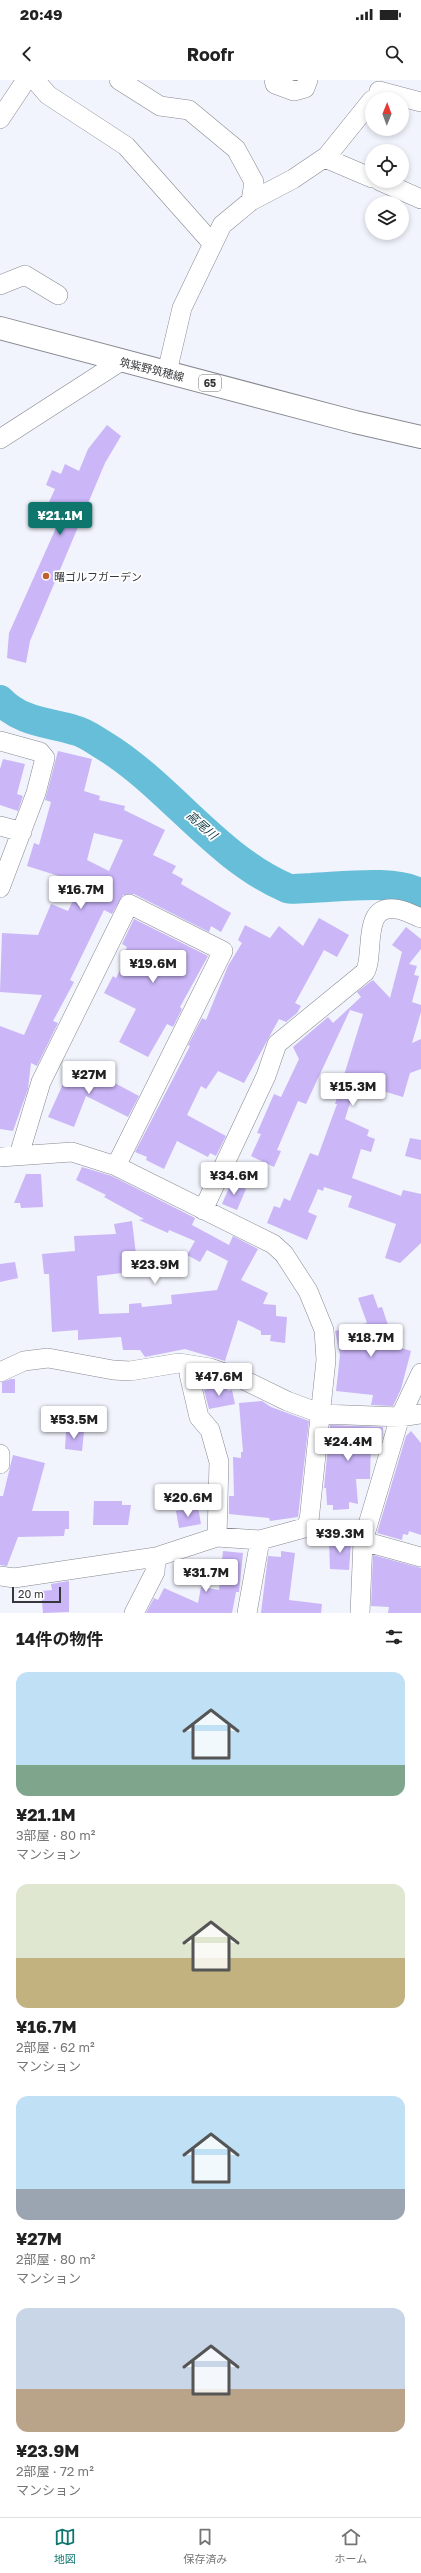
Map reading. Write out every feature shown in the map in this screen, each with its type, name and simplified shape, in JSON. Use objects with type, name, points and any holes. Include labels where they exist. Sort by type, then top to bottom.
[{"type":"main road","name":"筑紫野筑穂線","points":[[0,328],[121,361],[421,438]]},
{"type":"street","points":[[0,119],[26,80]]},
{"type":"street","points":[[35,80],[48,95],[126,146],[212,243]]},
{"type":"street","points":[[119,80],[160,106],[189,110],[236,149],[254,182],[251,201]]},
{"type":"street","points":[[274,80],[276,84],[294,91],[305,88],[308,80]]},
{"type":"street","points":[[409,100],[421,102]]},
{"type":"street","points":[[167,372],[182,308],[222,225],[251,201],[293,179],[324,158],[365,108]]},
{"type":"street","points":[[324,158],[365,175]]},
{"type":"street","points":[[396,188],[421,199]]},
{"type":"street","points":[[0,285],[19,276],[25,276],[58,295]]},
{"type":"street","points":[[0,439],[121,361]]},
{"type":"street","points":[[0,741],[40,752],[45,758],[22,832],[0,888]]},
{"type":"street","points":[[0,826],[22,832]]},
{"type":"street","points":[[19,1155],[41,1082],[129,904],[223,951],[116,1166]]},
{"type":"street","points":[[202,1210],[266,1076],[277,1044],[364,972],[368,965],[371,930],[380,913],[388,909],[396,908],[421,918]]},
{"type":"street","points":[[0,1157],[72,1152],[116,1166],[273,1244],[297,1270],[317,1308],[324,1330],[326,1360],[322,1414],[309,1521],[304,1528],[260,1540],[217,1537],[156,1558],[14,1578],[0,1576]]},
{"type":"street","points":[[0,1372],[24,1361],[48,1358],[119,1371],[159,1368],[179,1363],[210,1368],[242,1379],[287,1401],[322,1414],[400,1417],[421,1414]]},
{"type":"street","points":[[190,1365],[189,1374],[199,1417],[210,1430],[219,1462],[217,1537]]},
{"type":"street","points":[[360,1613],[363,1540],[400,1417],[421,1373]]},
{"type":"street","points":[[0,1454],[0,1464]]},
{"type":"street","points":[[247,1613],[260,1540]]},
{"type":"street","points":[[363,1540],[421,1557]]},
{"type":"street","points":[[134,1613],[155,1572],[156,1558]]},
{"type":"building","name":"曙ゴルフガーデン","points":[[107,425],[121,436],[105,463],[30,641],[26,663],[7,658],[9,633],[60,519],[49,513],[52,503],[49,502],[55,489],[46,485],[52,470],[61,474],[65,464],[79,471],[88,449]]},
{"type":"building","points":[[58,751],[92,759],[84,791],[100,796],[99,800],[125,806],[124,810],[165,830],[153,855],[176,866],[172,873],[183,879],[181,884],[231,913],[221,932],[211,926],[209,932],[134,894],[123,895],[112,914],[104,910],[70,980],[74,982],[53,1021],[58,1023],[37,1066],[31,1063],[28,1089],[13,1131],[0,1129],[0,1026],[24,1035],[42,995],[0,992],[2,933],[38,935],[51,904],[68,911],[81,883],[27,866],[34,843],[39,845],[51,802],[45,800]],"holes":[[[94,833],[123,840],[109,871],[87,860]]]},
{"type":"building","points":[[3,759],[25,764],[17,794],[23,796],[18,811],[0,805],[0,769]]},
{"type":"building","points":[[319,918],[349,935],[337,957],[324,950],[295,1003],[301,1006],[297,1013],[286,1022],[279,1019],[244,1083],[218,1071],[206,1089],[201,1086],[187,1115],[226,1136],[216,1156],[210,1153],[208,1157],[177,1141],[164,1169],[146,1160],[147,1157],[135,1152],[190,1046],[188,1045],[202,1018],[206,1020],[228,966],[242,943],[238,940],[245,925],[270,938],[279,926],[303,946]]},
{"type":"building","points":[[134,919],[208,956],[180,1007],[182,1009],[173,1027],[167,1024],[148,1057],[119,1042],[136,1009],[104,993],[113,976],[116,978],[128,955],[124,954],[127,947],[122,944]]},
{"type":"building","points":[[406,927],[421,939],[421,949],[409,964],[417,966],[414,975],[419,976],[412,1002],[421,1005],[421,1012],[412,1043],[421,1039],[421,1069],[410,1073],[403,1097],[356,1083],[345,1119],[369,1130],[367,1136],[375,1139],[371,1152],[361,1149],[352,1178],[401,1196],[403,1190],[421,1194],[421,1243],[400,1263],[385,1258],[396,1224],[348,1207],[352,1196],[324,1187],[323,1191],[318,1189],[308,1212],[317,1216],[307,1240],[267,1223],[274,1206],[280,1208],[284,1198],[290,1201],[310,1153],[318,1156],[337,1104],[335,1104],[363,1014],[350,1010],[306,1104],[298,1101],[277,1150],[281,1151],[274,1167],[251,1156],[261,1134],[257,1133],[274,1094],[281,1097],[299,1059],[293,1047],[328,1017],[333,1023],[361,997],[357,992],[373,980],[390,998],[402,952],[392,945]]},
{"type":"building","points":[[72,1064],[94,1072],[139,1096],[128,1117],[86,1096],[74,1127],[48,1117]]},
{"type":"building","points":[[410,1138],[421,1140],[421,1160],[405,1156]]},
{"type":"building","points":[[82,1167],[112,1176],[195,1218],[192,1225],[229,1245],[233,1236],[258,1249],[241,1280],[268,1293],[263,1304],[276,1305],[276,1316],[287,1317],[285,1343],[270,1341],[271,1335],[261,1335],[261,1331],[238,1320],[225,1361],[185,1349],[145,1357],[140,1350],[123,1350],[121,1337],[78,1340],[78,1330],[52,1332],[49,1274],[44,1274],[42,1254],[75,1251],[74,1236],[116,1234],[114,1224],[132,1221],[138,1271],[97,1276],[99,1314],[129,1313],[129,1304],[141,1303],[142,1307],[172,1304],[171,1295],[217,1290],[228,1261],[207,1250],[200,1262],[187,1255],[195,1241],[169,1230],[168,1233],[139,1220],[144,1219],[104,1197],[106,1195],[76,1180]]},
{"type":"building","points":[[26,1174],[41,1174],[43,1207],[21,1208],[20,1203],[14,1203]]},
{"type":"building","points":[[231,1183],[246,1189],[237,1210],[222,1204]]},
{"type":"building","points":[[15,1262],[18,1278],[0,1282],[0,1264]]},
{"type":"building","points":[[373,1294],[378,1308],[382,1307],[395,1346],[411,1351],[401,1389],[393,1406],[371,1405],[373,1395],[336,1391],[340,1355],[335,1331],[367,1323],[358,1298]]},
{"type":"building","points":[[15,1379],[15,1393],[2,1393],[2,1382]]},
{"type":"building","points":[[226,1385],[228,1391],[232,1390],[235,1404],[209,1409],[204,1390]]},
{"type":"building","points":[[262,1401],[271,1407],[309,1421],[298,1517],[270,1521],[269,1518],[229,1514],[229,1496],[234,1496],[233,1457],[241,1458],[241,1452],[243,1452],[239,1403]]},
{"type":"building","points":[[330,1425],[383,1427],[382,1440],[371,1440],[370,1479],[356,1479],[358,1504],[349,1502],[349,1509],[333,1510],[333,1505],[327,1505],[326,1488],[324,1488]]},
{"type":"building","points":[[66,1430],[84,1432],[82,1451],[65,1449]]},
{"type":"building","points":[[411,1431],[421,1443],[421,1535],[409,1531],[408,1535],[403,1534],[402,1540],[377,1533],[406,1436]]},
{"type":"building","points":[[13,1455],[45,1463],[32,1511],[69,1511],[69,1529],[65,1529],[64,1536],[18,1537],[7,1566],[0,1565],[0,1496],[3,1496]]},
{"type":"building","points":[[94,1501],[122,1501],[122,1505],[131,1505],[128,1525],[93,1525]]},
{"type":"building","points":[[198,1507],[201,1524],[179,1528],[176,1511]]},
{"type":"building","points":[[329,1539],[351,1541],[349,1570],[330,1569]]},
{"type":"building","points":[[223,1551],[243,1553],[239,1592],[236,1592],[232,1613],[146,1613],[154,1598],[158,1600],[164,1588],[198,1603],[201,1587],[219,1590]]},
{"type":"building","points":[[281,1551],[295,1553],[289,1600],[322,1604],[321,1613],[261,1613],[268,1556],[281,1557]]},
{"type":"building","points":[[373,1555],[421,1568],[421,1613],[388,1613],[389,1607],[371,1606]]},
{"type":"building","points":[[69,1581],[69,1612],[43,1613],[41,1591],[52,1590],[51,1584]]},
{"type":"waterway","name":"高尾川","points":[[0,700],[17,713],[26,717],[78,731],[103,745],[127,761],[237,858],[261,875],[289,889],[384,885],[411,889],[421,894]]},
{"type":"place","name":"曙ゴルフガーデン","points":[[46,576]]}]
